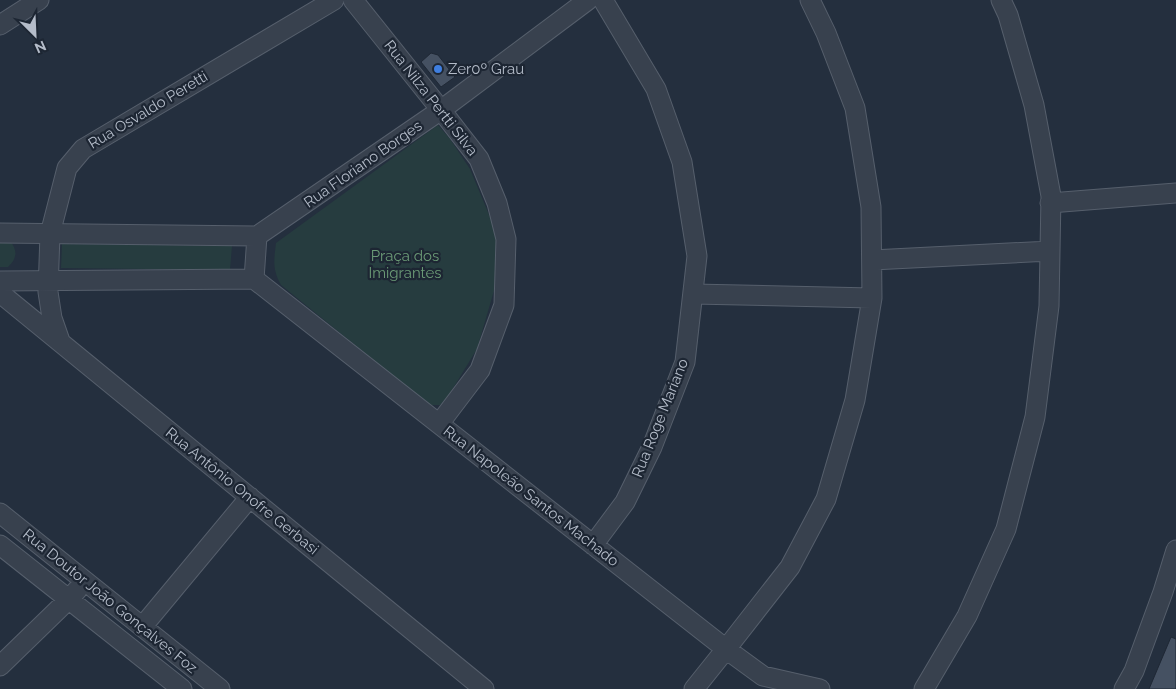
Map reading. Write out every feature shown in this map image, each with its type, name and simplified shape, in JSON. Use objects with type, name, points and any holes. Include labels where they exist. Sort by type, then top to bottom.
[{"type":"street","points":[[0,25],[39,0]]},
{"type":"street","name":"Rua Osvaldo Peretti","points":[[60,342],[52,318],[48,292],[50,234],[67,168],[84,149],[334,0]]},
{"type":"street","name":"Rua Nilza Pertti Silva","points":[[353,0],[479,159],[497,203],[506,239],[504,305],[480,370],[439,424]]},
{"type":"street","name":"Rua Floriano Borges","points":[[258,236],[441,110],[588,0]]},
{"type":"street","name":"Rua Roge Mariano","points":[[593,545],[625,502],[652,447],[685,362],[697,256],[682,162],[656,90],[603,0]]},
{"type":"street","points":[[694,689],[790,567],[826,499],[855,400],[872,298],[871,207],[855,108],[826,33],[810,0]]},
{"type":"street","points":[[924,689],[967,616],[1006,529],[1035,417],[1050,306],[1051,196],[1034,105],[1002,0]]},
{"type":"street","points":[[1050,203],[1176,193]]},
{"type":"street","points":[[0,233],[258,236],[254,279],[0,281]]},
{"type":"street","points":[[872,260],[1050,251]]},
{"type":"street","name":"Rua Napoleão Santos Machado","points":[[254,279],[763,676],[820,689]]},
{"type":"street","name":"Rua Antônio Onofre Gerbasi","points":[[0,293],[484,689]]},
{"type":"street","points":[[693,294],[872,298]]},
{"type":"street","points":[[142,627],[250,497]]},
{"type":"street","name":"Rua Doutor João Gonçalves Foz","points":[[0,513],[220,689]]},
{"type":"street","name":"Rua Doutor João Gonçalves Foz","points":[[0,545],[182,689]]},
{"type":"street","points":[[1124,689],[1134,671],[1176,550]]},
{"type":"street","points":[[0,666],[85,581]]},
{"type":"green space","name":"Praça dos Imigrantes","points":[[438,125],[470,169],[505,253],[477,349],[447,398],[440,405],[429,405],[281,285],[276,274],[274,260],[276,243]]},
{"type":"green space","points":[[0,241],[10,241],[15,251],[15,258],[8,267],[0,267]]},
{"type":"green space","points":[[62,244],[232,246],[230,270],[61,268]]},
{"type":"building","name":"Zer0º Grau","points":[[431,53],[438,55],[455,77],[441,87],[421,62]]},
{"type":"building","points":[[1171,637],[1176,639],[1176,689],[1149,689]]},
{"type":"place","name":"Zer0º Grau","points":[[438,69]]}]
